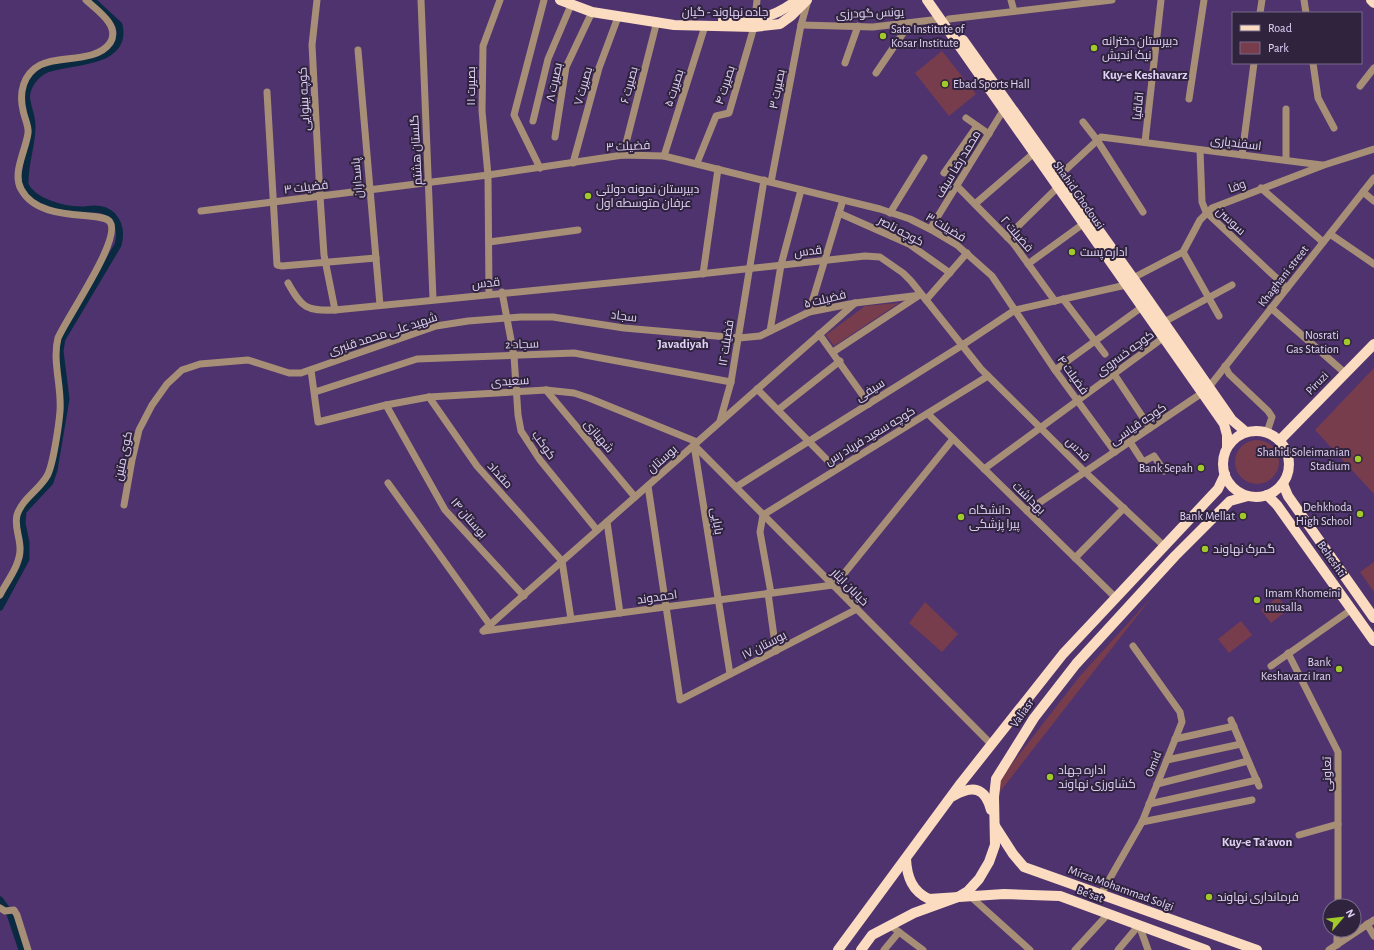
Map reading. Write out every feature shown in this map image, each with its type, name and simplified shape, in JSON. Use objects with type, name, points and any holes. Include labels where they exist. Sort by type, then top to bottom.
[{"type":"main road","name":"جاده نهاوند - گیان","points":[[560,0],[592,12],[618,17],[657,21],[780,24],[808,0]]},
{"type":"main road","name":"جاده نهاوند - گیان","points":[[657,21],[674,25],[705,26],[754,23],[776,14],[798,0]]},
{"type":"main road","name":"Shahid Ghodousi","points":[[927,0],[944,19],[1060,175],[1130,281],[1142,307],[1164,338],[1205,390]]},
{"type":"main road","name":"Shahid Ghodousi","points":[[935,0],[944,19],[1083,224],[1164,322],[1224,424],[1227,435],[1227,447]]},
{"type":"main road","points":[[1371,0],[1374,3]]},
{"type":"main road","name":"Piruzi","points":[[1280,440],[1374,344]]},
{"type":"main road","points":[[1205,390],[1232,420],[1246,432]]},
{"type":"main road","points":[[1260,430],[1267,432],[1280,440],[1289,457],[1290,466],[1283,484],[1276,491],[1267,495],[1248,496],[1233,487],[1225,474],[1223,460],[1227,447],[1235,438],[1246,432],[1260,430]]},
{"type":"main road","name":"Valiasr","points":[[838,950],[949,798],[1063,654],[1218,489],[1225,474]]},
{"type":"main road","name":"Beheshti","points":[[1283,484],[1288,496],[1374,618]]},
{"type":"main road","name":"Beheshti","points":[[1267,495],[1277,504],[1374,640]]},
{"type":"main road","name":"Valiasr","points":[[861,950],[872,935],[895,928],[914,913],[958,897],[974,885],[984,871],[995,845],[994,797],[996,778],[1034,718],[1076,664],[1175,556],[1230,501],[1248,496]]},
{"type":"main road","points":[[1063,654],[1076,664]]},
{"type":"main road","points":[[949,798],[962,791],[970,789],[979,790],[985,796],[989,804],[995,826]]},
{"type":"main road","name":"Mirza Mohammad Solgi","points":[[995,826],[1013,854],[1024,867],[1257,950]]},
{"type":"main road","points":[[906,858],[907,873],[912,885],[920,894],[929,899],[958,897]]},
{"type":"main road","name":"Be'sat","points":[[958,897],[1017,894],[1060,896],[1206,950]]},
{"type":"street","points":[[0,595],[20,555],[16,525],[18,514],[24,503],[48,475],[55,445],[60,411],[56,350],[58,338],[105,255],[112,234],[110,222],[106,218],[99,216],[67,215],[54,212],[30,201],[21,190],[18,176],[28,132],[20,98],[25,81],[40,65],[102,51],[113,38],[114,32],[111,26],[86,0]]},
{"type":"street","name":"کوچه بینوایی","points":[[316,0],[312,45],[320,196]]},
{"type":"street","name":"گلستان هشتم","points":[[422,0],[433,299]]},
{"type":"street","name":"بصیرت ۱۱","points":[[489,294],[488,176],[482,111],[483,46],[500,0]]},
{"type":"street","points":[[540,168],[514,115],[544,0]]},
{"type":"street","points":[[754,23],[756,0]]},
{"type":"street","name":"بصیرت ۳","points":[[750,268],[767,181],[801,25],[808,0]]},
{"type":"street","points":[[1011,0],[1014,11]]},
{"type":"street","name":"یونس گودرزی","points":[[801,25],[858,26],[910,23],[1014,11],[1067,2],[1112,0]]},
{"type":"street","name":"اقاقیا","points":[[1145,142],[1161,0]]},
{"type":"street","points":[[1189,99],[1204,0]]},
{"type":"street","points":[[1260,12],[1262,0]]},
{"type":"street","points":[[1304,0],[1306,12]]},
{"type":"street","points":[[533,121],[548,59],[571,5]]},
{"type":"street","name":"بصیرت ۸","points":[[555,137],[566,67],[592,12]]},
{"type":"street","name":"بصیرت ۷","points":[[574,163],[599,68],[618,17]]},
{"type":"street","name":"بصیرت ۶","points":[[623,156],[657,21]]},
{"type":"street","name":"بصیرت ۴","points":[[698,163],[716,116],[729,112],[754,23]]},
{"type":"street","points":[[876,73],[910,23]]},
{"type":"street","name":"بصیرت ۵","points":[[664,156],[705,26]]},
{"type":"street","points":[[845,63],[858,26]]},
{"type":"street","name":"پاسداران","points":[[358,50],[380,305]]},
{"type":"street","points":[[1242,155],[1254,64]]},
{"type":"street","points":[[1313,64],[1318,98],[1334,128]]},
{"type":"street","points":[[1360,86],[1374,68]]},
{"type":"street","points":[[267,92],[277,265],[327,263],[376,258]]},
{"type":"street","name":"محمد رضا سیف","points":[[930,229],[1004,109]]},
{"type":"street","points":[[1286,109],[1286,160]]},
{"type":"street","points":[[966,118],[989,134]]},
{"type":"street","points":[[1083,122],[1097,140],[1143,212]]},
{"type":"street","points":[[944,173],[977,126]]},
{"type":"street","name":"اسفندیاری","points":[[1097,140],[1101,137],[1324,165]]},
{"type":"street","points":[[1060,175],[1097,140]]},
{"type":"street","name":"وفا","points":[[1206,212],[1212,208],[1261,188],[1374,149]]},
{"type":"street","name":"سوسن","points":[[1200,150],[1202,202],[1206,212],[1287,288]]},
{"type":"street","points":[[975,204],[1034,153]]},
{"type":"street","name":"فضیلت ۳","points":[[201,211],[488,176],[623,156],[664,156],[698,163],[890,212],[910,219],[930,229],[967,253],[992,276],[1015,310]]},
{"type":"street","points":[[890,212],[924,158]]},
{"type":"street","points":[[702,274],[718,169]]},
{"type":"street","name":"Khaghani street","points":[[1205,390],[1374,178]]},
{"type":"street","name":"فضیلت ۲","points":[[957,186],[1007,237],[1055,301]]},
{"type":"street","points":[[1007,237],[1058,187]]},
{"type":"street","points":[[1261,188],[1323,242]]},
{"type":"street","points":[[770,331],[781,265],[801,190]]},
{"type":"street","points":[[1363,192],[1374,201]]},
{"type":"street","points":[[320,196],[324,255],[327,263],[335,310]]},
{"type":"street","points":[[809,312],[843,200]]},
{"type":"street","name":"کوچه ناصر","points":[[839,212],[909,244],[950,273]]},
{"type":"street","points":[[1015,310],[1130,281],[1183,252],[1206,212]]},
{"type":"street","points":[[1028,264],[1083,224]]},
{"type":"street","points":[[489,242],[578,230]]},
{"type":"street","points":[[1330,234],[1374,264],[1367,259]]},
{"type":"street","points":[[1183,252],[1219,316]]},
{"type":"street","points":[[833,352],[923,298],[950,273],[967,253]]},
{"type":"street","name":"قدس","points":[[288,283],[297,298],[307,307],[314,310],[335,310],[502,292],[702,274],[865,256],[880,257],[903,273],[961,346],[988,376],[1085,472],[1163,546]]},
{"type":"street","name":"فضیلت ۱۲","points":[[720,422],[732,382],[750,268]]},
{"type":"street","points":[[1164,322],[1232,285]]},
{"type":"street","name":"کوکب","points":[[502,292],[514,356],[516,392],[521,431],[528,443],[597,530]]},
{"type":"street","name":"فضیلت ۵","points":[[738,338],[760,336],[809,312],[855,303],[923,298]]},
{"type":"street","points":[[1063,299],[1104,354]]},
{"type":"street","name":"بوستان","points":[[483,631],[855,303]]},
{"type":"street","points":[[1055,370],[1142,307]]},
{"type":"street","points":[[1271,308],[1345,373]]},
{"type":"street","name":"سیفی","points":[[736,487],[961,346],[1015,310]]},
{"type":"street","name":"فضیلت ۴","points":[[1015,310],[1055,370],[1115,452]]},
{"type":"street","name":"سجاد","points":[[507,318],[553,317],[624,328],[738,338]]},
{"type":"street","name":"شهید علی محمد قنبری","points":[[313,369],[436,326],[507,318]]},
{"type":"street","points":[[820,334],[869,404]]},
{"type":"street","name":"کوچه خسروی","points":[[984,469],[1164,338]]},
{"type":"street","name":"سجاد 2","points":[[315,392],[417,359],[574,353],[732,382]]},
{"type":"street","name":"کوی متین","points":[[124,506],[139,430],[152,404],[167,384],[182,370],[200,364],[248,360],[289,373],[302,373],[313,369]]},
{"type":"street","points":[[778,410],[840,362]]},
{"type":"street","points":[[1225,366],[1228,374],[1268,411],[1272,417],[1267,432]]},
{"type":"street","points":[[313,369],[315,392]]},
{"type":"street","points":[[1114,374],[1150,428]]},
{"type":"street","name":"کوچه سعید فریاد رس","points":[[763,515],[988,376]]},
{"type":"street","points":[[757,389],[836,469]]},
{"type":"street","name":"سعیدی","points":[[315,392],[318,422],[386,405],[429,397],[546,390],[574,393],[590,398],[696,443]]},
{"type":"street","name":"شهبازی","points":[[546,390],[635,497]]},
{"type":"street","name":"کوچه قیاسی","points":[[1028,511],[1205,390]]},
{"type":"street","name":"مقداد","points":[[429,397],[477,466],[562,561]]},
{"type":"street","name":"بوستان ۱۴","points":[[386,405],[445,510],[524,596]]},
{"type":"street","name":"بهداشت","points":[[928,414],[1115,597]]},
{"type":"street","points":[[833,585],[954,439]]},
{"type":"street","points":[[1130,442],[1143,462],[1154,456],[1164,471]]},
{"type":"street","name":"خیابان ایثار","points":[[696,443],[763,515],[991,744]]},
{"type":"street","name":"بابایی","points":[[696,443],[730,674]]},
{"type":"street","points":[[388,483],[490,625]]},
{"type":"street","points":[[648,486],[666,607]]},
{"type":"street","points":[[1075,558],[1124,508]]},
{"type":"street","points":[[763,515],[760,532],[770,593],[776,651]]},
{"type":"street","points":[[607,522],[620,613]]},
{"type":"street","points":[[562,561],[571,620]]},
{"type":"street","name":"احمدوند","points":[[483,631],[833,585]]},
{"type":"street","name":"بوستان ۱۷","points":[[666,607],[680,700],[857,609]]},
{"type":"street","points":[[1270,666],[1352,610]]},
{"type":"street","name":"Omid","points":[[1101,894],[1142,822],[1182,722],[1180,712],[1133,646]]},
{"type":"street","name":"تعاونی","points":[[1288,653],[1338,752],[1338,898]]},
{"type":"street","points":[[1149,804],[1258,783],[1232,723],[1175,739]]},
{"type":"street","points":[[1167,760],[1241,744]]},
{"type":"street","points":[[1158,784],[1248,761]]},
{"type":"street","points":[[1142,822],[1252,800]]},
{"type":"street","points":[[1299,835],[1338,824]]},
{"type":"street","points":[[970,896],[1030,950]]},
{"type":"street","points":[[5,910],[14,910],[17,914],[28,950]]},
{"type":"street","points":[[1075,950],[1108,914]]},
{"type":"street","points":[[1329,950],[1374,920]]},
{"type":"street","points":[[1367,924],[1374,936]]},
{"type":"street","points":[[1118,950],[1139,926],[1148,950]]},
{"type":"street","points":[[884,950],[895,928],[923,950]]},
{"type":"street","points":[[1337,938],[1337,945]]},
{"type":"green space","name":"Ebad Sports Hall","points":[[942,51],[976,94],[949,116],[915,73]]},
{"type":"green space","points":[[899,303],[834,346],[826,335],[865,306]]},
{"type":"green space","name":"Shahid Soleimanian Stadium","points":[[1374,368],[1374,494],[1315,430]]},
{"type":"green space","points":[[1261,440],[1273,446],[1278,454],[1278,470],[1273,478],[1265,483],[1253,484],[1241,478],[1236,470],[1235,458],[1241,446],[1249,441]]},
{"type":"green space","points":[[1374,562],[1374,592],[1360,572]]},
{"type":"green space","points":[[1278,597],[1288,610],[1271,623],[1261,610]]},
{"type":"green space","points":[[1151,598],[999,793],[997,783],[1080,676]]},
{"type":"green space","points":[[925,602],[958,634],[942,652],[909,623]]},
{"type":"green space","points":[[1241,621],[1252,635],[1229,653],[1218,639]]},
{"type":"waterway","points":[[0,607],[26,559],[26,543],[22,523],[23,511],[50,482],[54,470],[66,399],[60,351],[62,339],[118,245],[118,226],[116,220],[107,212],[94,209],[74,210],[57,207],[35,196],[25,185],[32,127],[27,103],[27,93],[33,80],[47,69],[95,59],[106,54],[115,47],[119,38],[119,25],[92,0]]},
{"type":"waterway","points":[[0,900],[10,914],[22,950]]},
{"type":"place","name":"Sata Institute of Kosar Institute","points":[[883,36]]},
{"type":"place","name":"دبیرستان دخترانه نیک اندیش","points":[[1094,48]]},
{"type":"place","name":"Ebad Sports Hall","points":[[945,84]]},
{"type":"place","name":"دبیرستان نمونه دولتی عرفان متوسطه اول","points":[[588,196]]},
{"type":"place","name":"اداره پست","points":[[1072,252]]},
{"type":"place","name":"Nosrati Gas Station","points":[[1347,342]]},
{"type":"place","name":"Shahid Soleimanian Stadium","points":[[1358,459]]},
{"type":"place","name":"Bank Sepah","points":[[1201,468]]},
{"type":"place","name":"Dehkhoda High School","points":[[1360,514]]},
{"type":"place","name":"Bank Mellat","points":[[1243,516]]},
{"type":"place","name":"دانشگاه پیرا پزشکی","points":[[961,517]]},
{"type":"place","name":"گمرک نهاوند","points":[[1205,549]]},
{"type":"place","name":"Imam Khomeini musalla","points":[[1257,600]]},
{"type":"place","name":"Bank Keshavarzi Iran","points":[[1339,669]]},
{"type":"place","name":"اداره جهاد کشاورزی نهاوند","points":[[1050,777]]},
{"type":"place","name":"فرمانداری نهاوند","points":[[1209,897]]},
{"type":"district","name":"Kuy-e Keshavarz","points":[[1145,75]]},
{"type":"district","name":"Javadiyah","points":[[683,344]]},
{"type":"district","name":"Kuy-e Ta'avon","points":[[1257,842]]}]
